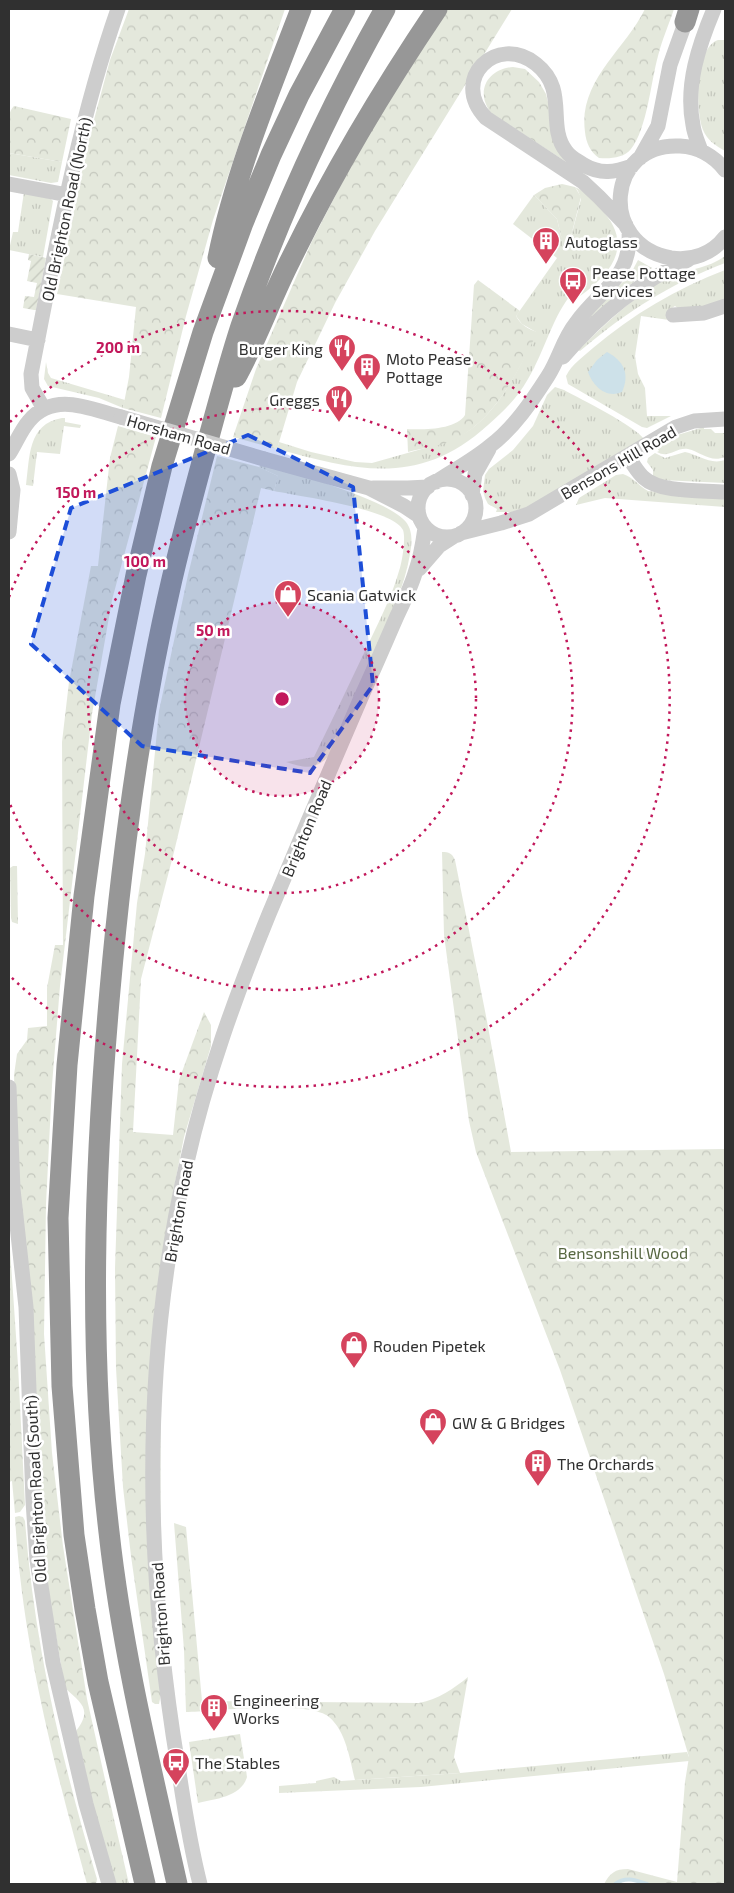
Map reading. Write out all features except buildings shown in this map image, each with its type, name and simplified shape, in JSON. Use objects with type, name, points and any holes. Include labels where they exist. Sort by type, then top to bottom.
[{"type":"highway","points":[[203,332],[226,224],[246,159],[301,9]]},
{"type":"highway","points":[[145,1884],[98,1682],[85,1609],[74,1535],[62,1386],[58,1218],[67,1065],[80,935],[110,704],[141,552],[162,466],[203,332],[242,223],[299,95],[345,9]]},
{"type":"highway","points":[[177,1884],[131,1675],[108,1530],[97,1385],[96,1221],[103,1065],[118,906],[143,730],[172,576],[241,328],[283,218],[330,113],[385,9]]},
{"type":"highway","points":[[215,417],[246,359],[290,259],[341,164],[393,77],[437,9]]},
{"type":"street","name":"Old Brighton Road (North)","points":[[44,409],[30,381],[88,108],[104,49],[118,9]]},
{"type":"street","points":[[701,151],[693,127],[690,108],[693,71],[714,9]]},
{"type":"street","points":[[551,371],[566,338],[576,322],[624,266],[630,248],[621,208],[620,193],[625,177],[658,126],[670,65],[688,13]]},
{"type":"street","points":[[693,258],[674,258],[656,253],[637,242],[627,228],[583,182],[559,164],[486,118],[477,106],[472,94],[475,75],[487,60],[511,54],[530,60],[544,71],[553,87],[559,134],[568,153],[576,161],[596,171],[612,172],[636,162],[650,152],[670,146],[683,146],[701,151],[720,161],[725,170]]},
{"type":"street","points":[[9,184],[68,195]]},
{"type":"street","points":[[491,446],[475,474],[473,497],[476,510],[474,519],[469,527],[457,535],[444,537],[435,535],[422,522],[419,500],[432,484],[491,446],[516,421],[551,371],[578,339],[620,302],[657,275],[709,251],[725,237]]},
{"type":"street","points":[[673,315],[704,313],[725,306]]},
{"type":"street","points":[[9,334],[38,340]]},
{"type":"street","name":"Horsham Road","points":[[9,454],[28,422],[44,409],[67,403],[369,488],[404,506],[422,522]]},
{"type":"street","name":"Bensons Hill Road","points":[[457,535],[529,514],[676,427],[694,421],[725,420]]},
{"type":"street","points":[[627,456],[643,477],[654,484],[672,488],[725,492]]},
{"type":"street","points":[[9,474],[13,490],[9,532]]},
{"type":"street","points":[[432,484],[452,480],[467,488],[479,509],[489,514],[515,519]]},
{"type":"street","name":"Horsham Road","points":[[369,488],[408,488],[432,484]]},
{"type":"street","name":"Brighton Road","points":[[200,1884],[186,1812],[168,1699],[157,1584],[154,1518],[152,1470],[156,1372],[162,1306],[171,1244],[192,1141],[214,1061],[268,916],[414,576],[422,522]]},
{"type":"street","name":"Brighton Road","points":[[414,576],[434,551],[457,535]]},
{"type":"street","name":"Old Brighton Road (South)","points":[[9,1087],[13,1189],[26,1307],[37,1560],[53,1663],[84,1796],[109,1884]]},
{"type":"highlighted area","points":[[248,435],[353,487],[373,685],[310,773],[142,746],[31,644],[71,508]]},
{"type":"green space","points":[[129,9],[285,9],[213,220],[186,316],[161,418],[123,408],[129,377],[136,307],[57,294],[88,142],[110,60]]},
{"type":"green space","points":[[446,9],[512,9],[375,231],[335,303],[297,382],[277,449],[233,437],[256,369],[312,241],[362,144]]},
{"type":"green space","points":[[645,9],[674,9],[655,66],[641,130],[631,149],[625,154],[616,157],[599,158],[587,143],[585,132],[585,114],[589,97],[596,81]]},
{"type":"green space","points":[[718,40],[725,40],[725,151],[712,142],[703,130],[700,121],[698,95],[701,67],[705,54],[710,45]]},
{"type":"green space","points":[[513,67],[525,69],[539,82],[546,94],[550,110],[586,175],[491,113],[484,97],[486,83],[496,72]]},
{"type":"green space","points":[[14,106],[71,119],[62,162],[9,153],[8,122]]},
{"type":"green space","points":[[9,153],[62,162],[58,182],[51,183],[9,175]]},
{"type":"green space","points":[[562,184],[575,187],[581,197],[568,248],[562,240],[557,219],[534,195],[545,188]]},
{"type":"green space","points":[[575,187],[588,196],[610,220],[616,232],[618,244],[616,255],[611,266],[603,276],[580,296],[574,291],[566,301],[524,386],[510,404],[488,425],[463,445],[438,458],[413,466],[361,467],[307,457],[277,449],[279,442],[311,452],[355,462],[372,463],[450,441],[466,433],[479,422],[503,395],[529,347],[536,332],[522,324],[516,316],[557,258],[513,224],[534,195],[557,219],[561,236],[568,248],[581,199]]},
{"type":"green space","points":[[24,192],[53,201],[43,257],[9,250],[13,232],[18,232]]},
{"type":"green space","points":[[29,254],[46,258],[36,310],[23,308],[25,296],[34,297],[37,283],[27,281],[31,261],[28,260]]},
{"type":"green space","points":[[725,256],[725,263],[666,290],[631,312],[580,351],[578,350],[620,311],[655,285],[675,275],[711,264]]},
{"type":"green space","points":[[638,260],[652,268],[618,294],[591,320],[588,316],[630,275]]},
{"type":"green space","points":[[725,270],[725,300],[705,307],[679,309],[675,306],[667,311],[669,320],[641,316],[635,356],[638,374],[645,388],[647,416],[671,416],[647,428],[642,427],[568,384],[566,376],[575,364],[623,324],[672,294]]},
{"type":"green space","points":[[478,280],[520,311],[516,316],[525,326],[537,332],[535,337],[513,380],[493,408],[470,431],[451,441],[408,452],[407,429],[430,429],[447,426],[461,420],[465,415],[474,285]]},
{"type":"green space","points":[[46,362],[51,378],[125,400],[123,408],[99,398],[48,386],[44,379]]},
{"type":"green space","points":[[555,387],[607,413],[630,427],[644,439],[534,505],[512,512],[496,512],[497,509],[488,504],[485,498],[483,491],[485,475],[489,469],[513,450],[533,426],[547,395]]},
{"type":"green space","points":[[65,418],[65,422],[81,425],[80,428],[64,426],[60,454],[37,452],[33,486],[26,485],[32,444],[36,435],[42,427],[51,421]]},
{"type":"green space","points":[[118,426],[156,437],[112,600],[92,714],[60,986],[52,1085],[46,1204],[44,1334],[52,1453],[63,1546],[87,1699],[113,1815],[112,1820],[105,1823],[97,1821],[76,1731],[84,1717],[83,1707],[65,1688],[43,1561],[16,1154],[14,1075],[17,1054],[27,1040],[28,1028],[47,1026],[47,988],[55,945],[63,945],[62,742],[69,682],[91,566],[98,566],[110,458]]},
{"type":"green space","points":[[704,427],[704,429],[711,429],[715,433],[725,433],[725,457],[720,459],[710,458],[688,449],[669,454],[657,452],[659,451],[656,446],[674,436]]},
{"type":"green space","points":[[685,452],[714,461],[725,460],[725,483],[661,480],[653,477],[653,470],[647,462],[648,458],[655,453],[665,458]]},
{"type":"green space","points":[[217,456],[259,467],[278,476],[274,491],[261,488],[174,852],[141,979],[133,1132],[173,1135],[179,1080],[204,1012],[211,1025],[211,1046],[184,1137],[161,1268],[160,1699],[159,1704],[155,1704],[152,1702],[131,1556],[123,1487],[116,1368],[115,1268],[122,1064],[137,903],[145,854],[159,711],[188,575]]},
{"type":"green space","points":[[262,464],[338,488],[380,504],[396,513],[406,522],[411,533],[408,566],[388,622],[330,755],[319,764],[310,767],[286,762],[314,757],[392,592],[401,562],[404,534],[396,522],[364,510],[344,504],[274,491],[278,476],[259,467]]},
{"type":"green space","points":[[623,474],[648,491],[725,497],[725,507],[605,498],[576,505],[579,498],[616,475]]},
{"type":"green space","name":"Bensonshill Wood","points":[[442,852],[450,853],[455,860],[511,1152],[725,1149],[725,1884],[647,1884],[628,1879],[621,1880],[615,1884],[604,1884],[613,1872],[628,1869],[677,1882],[685,1782],[689,1757],[664,1674],[560,1370],[476,1152],[469,1121],[444,935]]},
{"type":"green space","points":[[17,866],[18,924],[12,922],[11,918],[10,868]]},
{"type":"green space","points":[[9,1234],[25,1505],[20,1512],[15,1513],[12,1481],[9,1482]]},
{"type":"green space","points":[[15,1517],[23,1517],[25,1521],[35,1612],[51,1702],[72,1791],[97,1879],[96,1884],[87,1884],[41,1703],[32,1657],[19,1564]]},
{"type":"green space","points":[[174,1523],[186,1527],[202,1701],[419,1703],[445,1693],[468,1677],[454,1757],[460,1773],[355,1780],[340,1730],[329,1717],[318,1712],[302,1709],[260,1708],[186,1712],[184,1650]]},
{"type":"green space","points":[[240,1734],[247,1777],[244,1784],[227,1796],[198,1803],[189,1742]]},
{"type":"green space","points":[[687,1752],[689,1761],[421,1787],[279,1793],[279,1786],[316,1783],[316,1781],[334,1777],[341,1781],[460,1773]]},
{"type":"green space","points":[[113,1815],[129,1884],[114,1884],[97,1821],[112,1819]]},
{"type":"shaded area","points":[[607,352],[618,360],[624,369],[625,379],[622,392],[616,394],[601,390],[593,382],[588,372],[597,360]]},
{"type":"waterway","points":[[615,1884],[627,1879],[647,1884]]},
{"type":"place","name":"Autoglass","points":[[546,265]]},
{"type":"place","name":"Pease Pottage Services","points":[[573,305]]},
{"type":"place","name":"Burger King","points":[[342,372]]},
{"type":"place","name":"Moto Pease Pottage","points":[[367,391]]},
{"type":"place","name":"Greggs","points":[[339,423]]},
{"type":"place","name":"Scania Gatwick","points":[[288,618]]},
{"type":"place","name":"Rouden Pipetek","points":[[354,1369]]},
{"type":"place","name":"GW & G Bridges","points":[[433,1446]]},
{"type":"place","name":"The Orchards","points":[[538,1487]]},
{"type":"place","name":"Engineering Works","points":[[214,1732]]},
{"type":"place","name":"The Stables","points":[[176,1786]]}]
